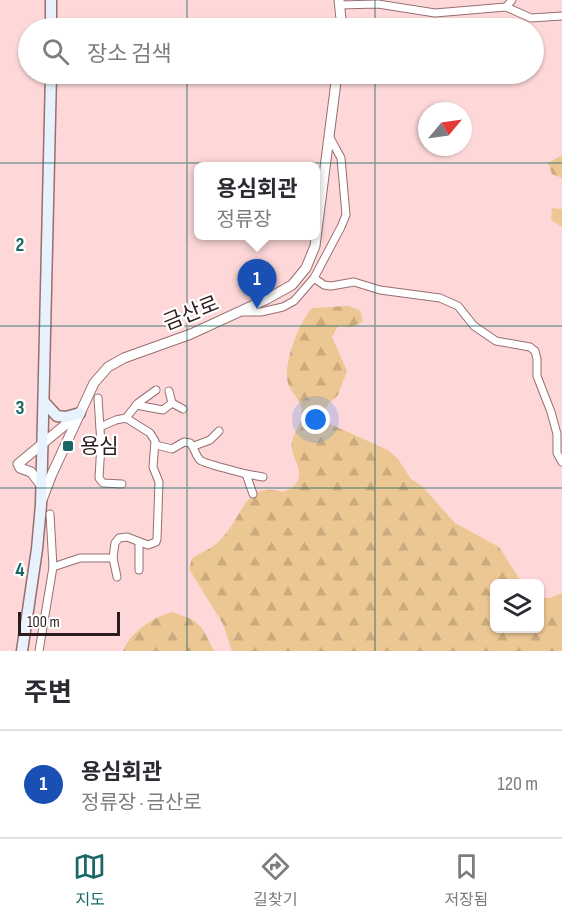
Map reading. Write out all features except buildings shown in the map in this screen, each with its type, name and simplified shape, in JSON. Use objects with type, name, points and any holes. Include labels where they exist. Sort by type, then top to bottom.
[{"type":"main road","points":[[51,0],[51,18]]},
{"type":"main road","points":[[22,651],[41,505],[51,84]]},
{"type":"main road","points":[[43,402],[57,416],[66,417],[80,413]]},
{"type":"street","points":[[506,7],[512,0]]},
{"type":"street","points":[[341,18],[339,3],[378,4],[435,13],[506,7],[531,18],[562,16]]},
{"type":"street","name":"금산로","points":[[320,207],[336,84]]},
{"type":"street","points":[[241,312],[261,312],[283,307],[294,301],[314,278],[346,214],[341,158],[329,136]]},
{"type":"street","name":"금산로","points":[[41,505],[52,474],[94,383],[108,368],[117,362],[241,312],[292,285],[306,268],[316,240]]},
{"type":"street","points":[[314,278],[324,285],[354,282],[380,290],[440,298],[458,306],[474,326],[496,341],[530,347],[535,351],[537,376],[551,412],[557,434],[556,453],[562,462]]},
{"type":"street","points":[[100,427],[126,418],[136,405],[156,390]]},
{"type":"street","points":[[169,391],[172,402],[183,409]]},
{"type":"street","points":[[98,398],[101,444],[99,478],[104,483],[122,484]]},
{"type":"street","points":[[136,405],[163,410],[172,402]]},
{"type":"street","points":[[41,485],[31,472],[20,468],[18,464],[80,413]]},
{"type":"street","points":[[117,577],[113,558],[115,543],[119,538],[127,537],[152,544],[157,539],[159,482],[153,463],[156,445],[150,433],[126,418]]},
{"type":"street","points":[[194,446],[210,440],[219,431]]},
{"type":"street","points":[[156,445],[171,449],[187,442],[194,446],[197,456],[205,463],[262,477]]},
{"type":"street","points":[[246,474],[253,494]]},
{"type":"street","points":[[39,651],[52,567],[50,514]]},
{"type":"street","points":[[139,542],[139,570]]},
{"type":"street","points":[[52,567],[80,558],[113,558]]},
{"type":"green space","points":[[562,155],[562,178],[552,174],[548,163]]},
{"type":"green space","points":[[552,208],[562,209],[562,227],[551,220]]},
{"type":"green space","points":[[348,306],[360,310],[363,322],[351,327],[338,326],[332,337],[347,371],[338,395],[329,403],[323,414],[330,424],[388,450],[398,459],[411,479],[422,486],[455,523],[499,547],[519,579],[490,579],[490,633],[544,633],[544,598],[562,593],[562,651],[232,651],[223,624],[189,569],[192,558],[220,541],[253,495],[270,490],[283,492],[297,483],[299,472],[292,451],[292,441],[301,419],[302,410],[289,386],[287,367],[293,345],[312,308]]},
{"type":"green space","points":[[172,612],[199,625],[214,651],[123,651],[131,638],[143,626]]},
{"type":"place","name":"용심회관","points":[[257,309]]},
{"type":"place","name":"용심","points":[[68,446]]}]
